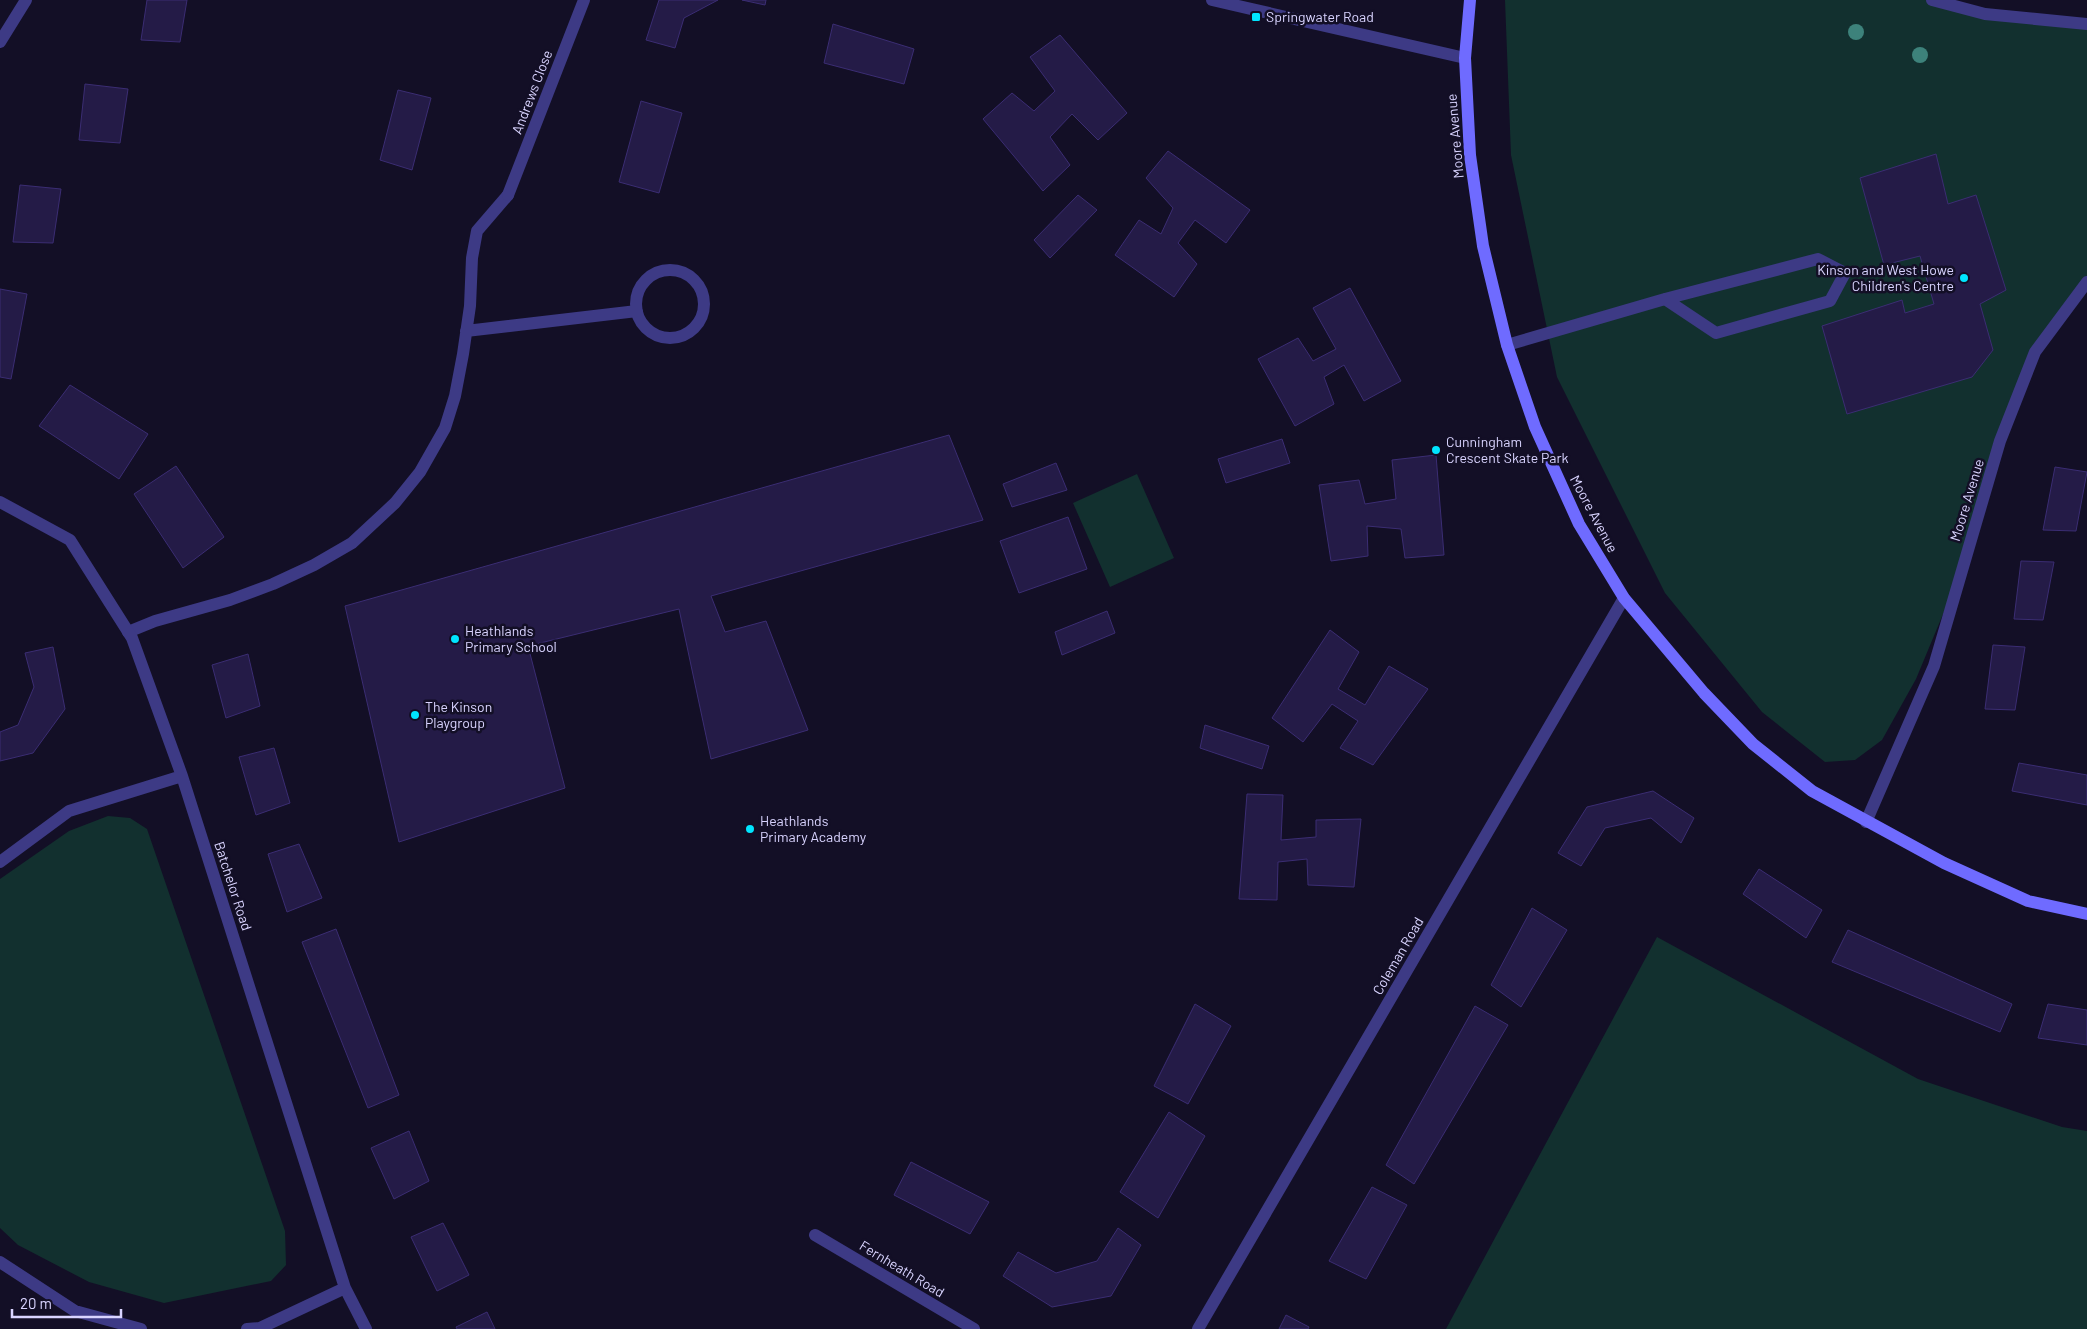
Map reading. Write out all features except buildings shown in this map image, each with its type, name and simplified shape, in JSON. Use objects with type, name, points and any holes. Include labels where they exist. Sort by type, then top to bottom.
[{"type":"street","points":[[0,42],[26,0]]},
{"type":"street","name":"Andrews Close","points":[[128,632],[156,621],[230,600],[273,584],[314,564],[352,543],[395,504],[420,472],[445,428],[455,396],[470,306],[471,272],[478,231],[508,195],[584,0]]},
{"type":"street","points":[[1212,0],[1465,58]]},
{"type":"street","name":"Moore Avenue","points":[[1470,0],[1465,58],[1470,155],[1482,237],[1507,346],[1535,427],[1579,524],[1624,598],[1704,693],[1753,744],[1812,791],[1944,864],[2028,901],[2087,914]]},
{"type":"street","points":[[1932,0],[1985,14],[2087,24]]},
{"type":"street","points":[[1507,346],[1664,299],[1818,259],[1845,273],[1830,301],[1716,333],[1664,299]]},
{"type":"street","points":[[671,270],[684,274],[695,282],[702,293],[703,307],[699,321],[689,332],[676,337],[661,337],[648,330],[636,311],[638,291],[646,280],[658,273],[671,270]]},
{"type":"street","name":"Moore Avenue","points":[[1866,822],[1934,666],[2000,441],[2035,352],[2087,282]]},
{"type":"street","points":[[466,331],[636,311]]},
{"type":"street","name":"Batchelor Road","points":[[0,502],[70,540],[128,632],[182,776],[345,1288],[366,1329]]},
{"type":"street","name":"Coleman Road","points":[[1198,1329],[1624,598]]},
{"type":"street","points":[[0,862],[69,811],[182,776]]},
{"type":"street","name":"Fernheath Road","points":[[814,1235],[974,1329]]},
{"type":"street","points":[[0,1262],[75,1311],[141,1329]]},
{"type":"street","points":[[247,1329],[260,1328],[345,1288]]},
{"type":"green space","points":[[1505,0],[1932,0],[2087,24],[2087,282],[2035,352],[1963,566],[1916,679],[1882,740],[1855,760],[1825,762],[1762,712],[1665,593],[1557,377],[1511,155]]},
{"type":"green space","points":[[1137,474],[1174,558],[1110,587],[1073,503]]},
{"type":"green space","points":[[108,816],[130,818],[147,829],[285,1231],[286,1265],[271,1281],[164,1303],[89,1282],[18,1245],[0,1228],[0,879],[69,831]]},
{"type":"green space","points":[[1657,937],[1918,1079],[2062,1127],[2087,1131],[2087,1329],[1446,1329]]},
{"type":"place","name":"Springwater Road","points":[[1256,17]]},
{"type":"place","name":"Kinson and West Howe Children's Centre","points":[[1964,278]]},
{"type":"place","name":"Cunningham Crescent Skate Park","points":[[1436,450]]},
{"type":"place","name":"Heathlands Primary School","points":[[455,639]]},
{"type":"place","name":"The Kinson Playgroup","points":[[415,715]]},
{"type":"place","name":"Heathlands Primary Academy","points":[[750,829]]}]
